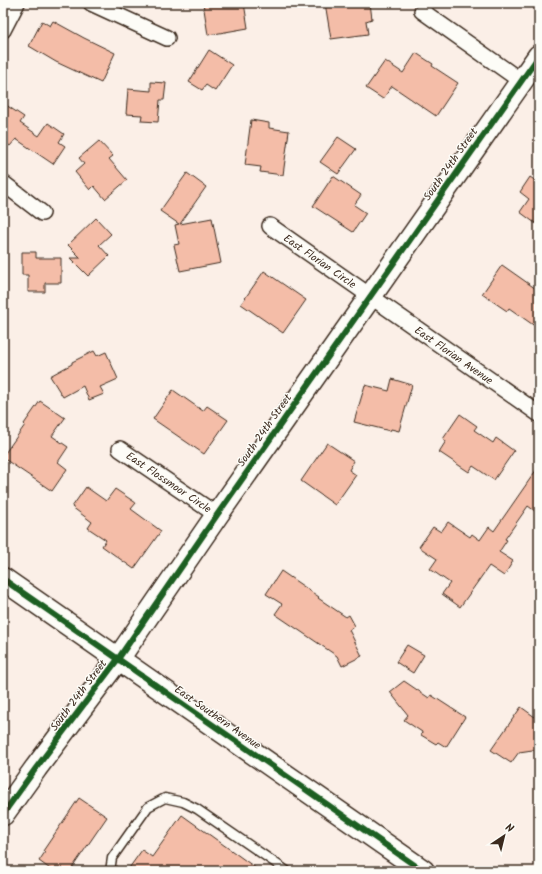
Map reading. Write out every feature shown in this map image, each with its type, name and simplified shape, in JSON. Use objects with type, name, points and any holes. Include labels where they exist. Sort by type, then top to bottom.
[{"type":"street","points":[[3,30],[18,3]]},
{"type":"street","points":[[91,3],[167,38]]},
{"type":"street","points":[[422,11],[521,80]]},
{"type":"street","name":"South 24th Street","points":[[3,814],[118,659],[370,295],[539,56]]},
{"type":"street","points":[[3,183],[42,213]]},
{"type":"street","name":"East Florian Circle","points":[[270,226],[370,295]]},
{"type":"street","name":"East Florian Avenue","points":[[370,295],[539,414]]},
{"type":"street","name":"East Flossmoor Circle","points":[[120,449],[217,515]]},
{"type":"street","name":"East Southern Avenue","points":[[3,579],[423,871]]},
{"type":"lane","points":[[110,871],[112,858],[148,807],[165,798],[183,802],[197,809],[287,871]]},
{"type":"building","points":[[203,3],[244,3],[248,28],[208,35]]},
{"type":"building","points":[[325,3],[370,3],[372,19],[366,21],[368,34],[331,39]]},
{"type":"building","points":[[42,21],[50,26],[53,21],[115,53],[101,83],[56,62],[29,46]]},
{"type":"building","points":[[209,50],[232,65],[215,91],[206,85],[202,90],[189,82]]},
{"type":"building","points":[[416,53],[433,64],[432,66],[458,83],[436,116],[392,86],[383,99],[366,88],[385,61],[403,73]]},
{"type":"building","points":[[151,82],[166,83],[164,100],[160,100],[158,122],[141,121],[142,115],[126,114],[128,89],[151,91]]},
{"type":"building","points":[[3,103],[24,117],[20,123],[39,136],[48,123],[64,134],[59,142],[65,146],[53,164],[16,139],[10,146],[3,141]]},
{"type":"building","points":[[251,120],[269,123],[269,128],[289,131],[283,175],[260,172],[261,167],[245,165]]},
{"type":"building","points":[[338,137],[356,149],[338,174],[320,162]]},
{"type":"building","points":[[99,141],[113,156],[109,159],[127,180],[105,199],[94,186],[90,190],[75,172],[84,164],[79,158]]},
{"type":"building","points":[[187,173],[206,187],[180,224],[212,218],[221,263],[180,271],[174,245],[179,244],[175,225],[179,224],[160,211]]},
{"type":"building","points":[[333,176],[361,195],[354,205],[366,213],[353,232],[313,206]]},
{"type":"building","points":[[530,177],[539,183],[539,226],[520,212],[529,199],[520,192]]},
{"type":"building","points":[[96,218],[111,234],[99,245],[109,256],[88,276],[70,258],[81,258],[68,245]]},
{"type":"building","points":[[22,252],[36,252],[36,258],[61,258],[61,283],[45,283],[45,292],[28,292],[28,275],[22,275]]},
{"type":"building","points":[[502,265],[539,291],[539,329],[509,308],[507,311],[482,294]]},
{"type":"building","points":[[264,271],[306,300],[283,333],[241,304]]},
{"type":"building","points":[[94,351],[97,356],[106,352],[118,379],[100,387],[104,394],[89,400],[83,386],[63,397],[50,376],[72,364],[72,362]]},
{"type":"building","points":[[392,379],[412,385],[399,431],[391,429],[390,431],[354,422],[365,385],[389,391]]},
{"type":"building","points":[[173,390],[203,411],[207,406],[228,420],[204,454],[153,419]]},
{"type":"building","points":[[40,401],[65,418],[52,436],[68,447],[58,462],[67,469],[52,491],[3,458]]},
{"type":"building","points":[[460,414],[477,426],[474,430],[493,443],[496,438],[514,451],[494,480],[473,466],[469,472],[439,452],[446,441],[443,439]]},
{"type":"building","points":[[327,443],[354,461],[349,470],[356,475],[335,505],[301,481]]},
{"type":"building","points":[[539,466],[539,514],[528,506],[505,539],[507,540],[499,552],[513,561],[504,576],[489,566],[460,607],[442,594],[450,583],[430,569],[437,559],[419,547],[433,527],[441,532],[448,522],[470,537],[472,534],[480,540],[489,527],[494,531]]},
{"type":"building","points":[[86,487],[106,501],[115,489],[136,503],[131,509],[161,531],[134,569],[102,546],[106,540],[88,528],[92,522],[72,507]]},
{"type":"building","points":[[281,571],[346,617],[349,615],[355,626],[349,630],[362,656],[342,666],[337,656],[275,614],[282,604],[266,594]]},
{"type":"building","points":[[407,645],[424,655],[413,673],[396,662]]},
{"type":"building","points":[[404,681],[429,698],[431,695],[465,717],[446,747],[438,742],[436,744],[421,735],[422,732],[404,720],[408,715],[390,692]]},
{"type":"building","points":[[521,707],[539,720],[539,749],[519,752],[511,763],[491,750]]},
{"type":"building","points":[[79,798],[107,817],[70,871],[53,871],[39,861],[45,852],[43,851]]},
{"type":"building","points":[[182,815],[260,871],[127,871],[142,850],[152,857]]},
{"type":"cycle path","points":[[3,814],[118,659],[217,515],[539,56]]},
{"type":"cycle path","points":[[3,579],[423,871]]}]
